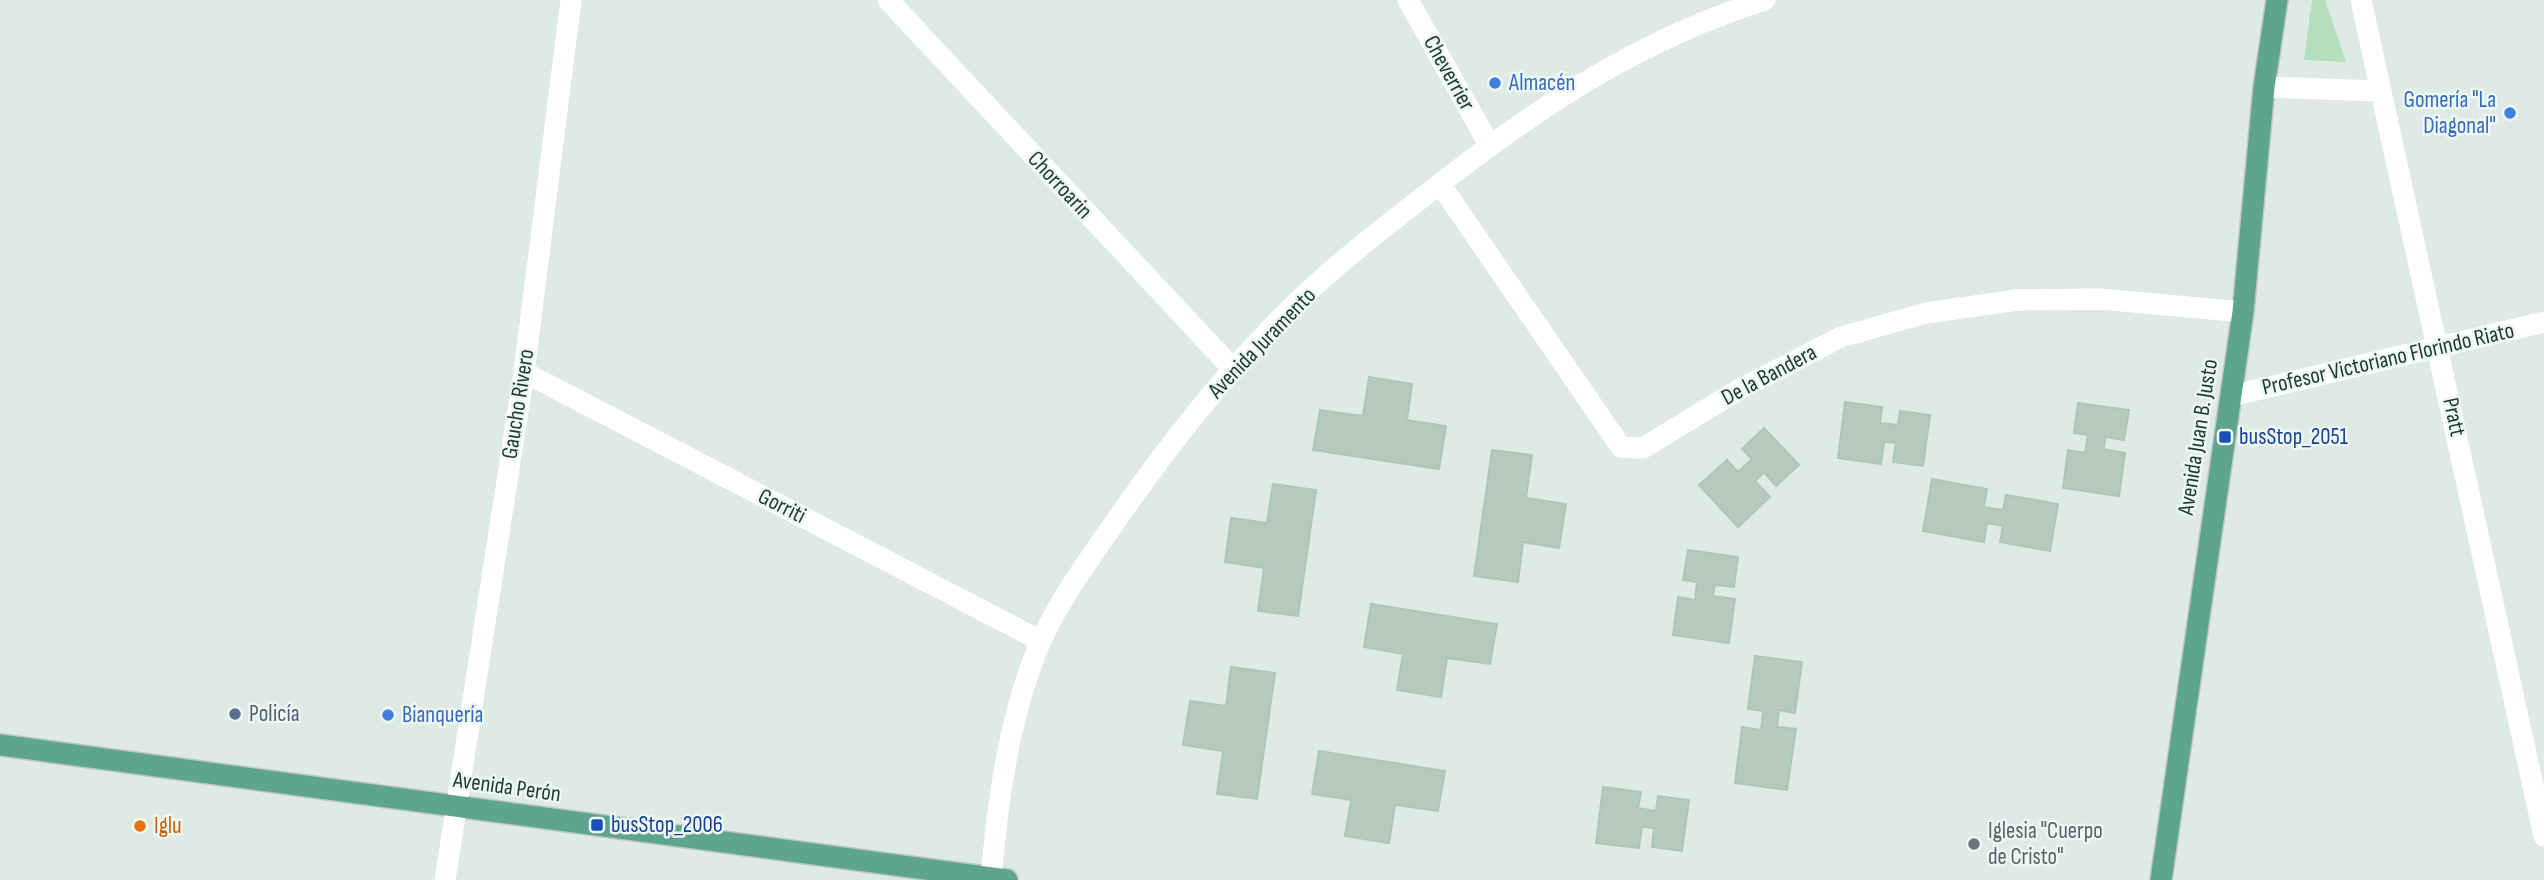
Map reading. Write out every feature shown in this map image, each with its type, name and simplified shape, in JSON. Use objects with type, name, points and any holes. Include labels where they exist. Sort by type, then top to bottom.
[{"type":"main road","name":"Avenida Juan B. Justo","points":[[2161,880],[2243,312],[2264,87],[2277,0]]},
{"type":"main road","name":"Avenida Perón","points":[[0,745],[999,879]]},
{"type":"street","name":"Gaucho Rivero","points":[[445,880],[524,372],[571,0]]},
{"type":"street","name":"Chorroarin","points":[[888,0],[1233,369]]},
{"type":"street","name":"Cheverrier","points":[[1408,0],[1490,146]]},
{"type":"street","name":"Avenida Juramento","points":[[999,879],[1005,766],[1021,696],[1041,641],[1090,558],[1145,478],[1233,369],[1297,302],[1440,184],[1564,94],[1624,57],[1690,26],[1765,0]]},
{"type":"street","name":"Pratt","points":[[2361,0],[2544,836]]},
{"type":"street","points":[[2264,87],[2381,91]]},
{"type":"street","name":"De la Bandera","points":[[1440,184],[1621,447],[1643,449],[1740,389],[1841,337],[1926,313],[2018,300],[2072,299],[2243,312]]},
{"type":"street","name":"Profesor Victoriano Florindo Riato","points":[[2231,396],[2544,323]]},
{"type":"street","name":"Gorriti","points":[[524,372],[1041,641]]},
{"type":"green space","points":[[2312,0],[2325,0],[2346,62],[2304,60]]},
{"type":"building","points":[[1369,377],[1412,384],[1407,420],[1446,426],[1439,469],[1313,450],[1320,410],[1363,416]]},
{"type":"building","points":[[1845,402],[1882,407],[1880,423],[1898,425],[1900,411],[1930,415],[1923,466],[1893,462],[1896,443],[1884,442],[1881,464],[1838,458]]},
{"type":"building","points":[[2078,403],[2129,410],[2124,440],[2105,437],[2104,449],[2125,453],[2119,496],[2063,488],[2068,450],[2085,453],[2088,435],[2074,433]]},
{"type":"building","points":[[1764,428],[1799,465],[1776,486],[1764,472],[1755,481],[1770,497],[1738,527],[1699,485],[1727,460],[1738,472],[1752,459],[1742,449]]},
{"type":"building","points":[[1492,450],[1532,455],[1526,498],[1566,504],[1559,548],[1523,542],[1518,582],[1474,576]]},
{"type":"building","points":[[1932,479],[1987,489],[1984,507],[2003,510],[2006,495],[2058,504],[2050,551],[2000,542],[2003,526],[1987,523],[1984,542],[1923,531]]},
{"type":"building","points":[[1273,484],[1316,490],[1298,616],[1258,611],[1264,568],[1225,562],[1231,518],[1267,523]]},
{"type":"building","points":[[1688,550],[1738,557],[1734,587],[1715,585],[1713,596],[1735,599],[1729,643],[1673,635],[1678,597],[1695,600],[1697,582],[1683,580]]},
{"type":"building","points":[[1371,604],[1497,624],[1490,664],[1447,658],[1441,697],[1397,690],[1403,654],[1364,647]]},
{"type":"building","points":[[1755,656],[1802,662],[1795,713],[1779,710],[1777,727],[1796,729],[1787,790],[1735,783],[1742,727],[1761,730],[1763,711],[1748,709]]},
{"type":"building","points":[[1231,667],[1275,673],[1257,799],[1217,794],[1223,751],[1183,745],[1190,701],[1226,706]]},
{"type":"building","points":[[1319,751],[1445,771],[1438,811],[1395,805],[1389,843],[1345,836],[1351,800],[1312,794]]},
{"type":"building","points":[[1603,787],[1641,792],[1638,808],[1656,811],[1658,796],[1689,800],[1682,851],[1652,847],[1654,828],[1642,827],[1639,848],[1596,843]]},
{"type":"place","name":"Almacén","points":[[1495,83]]},
{"type":"place","name":"Gomería \"La Diagonal\"","points":[[2510,113]]},
{"type":"place","name":"busStop_2051","points":[[2225,437]]},
{"type":"place","name":"Policía","points":[[235,714]]},
{"type":"place","name":"Bianquería","points":[[388,715]]},
{"type":"place","name":"busStop_2006","points":[[597,825]]},
{"type":"place","name":"Iglu","points":[[140,826]]},
{"type":"place","name":"Iglesia \"Cuerpo de Cristo\"","points":[[1974,844]]}]
